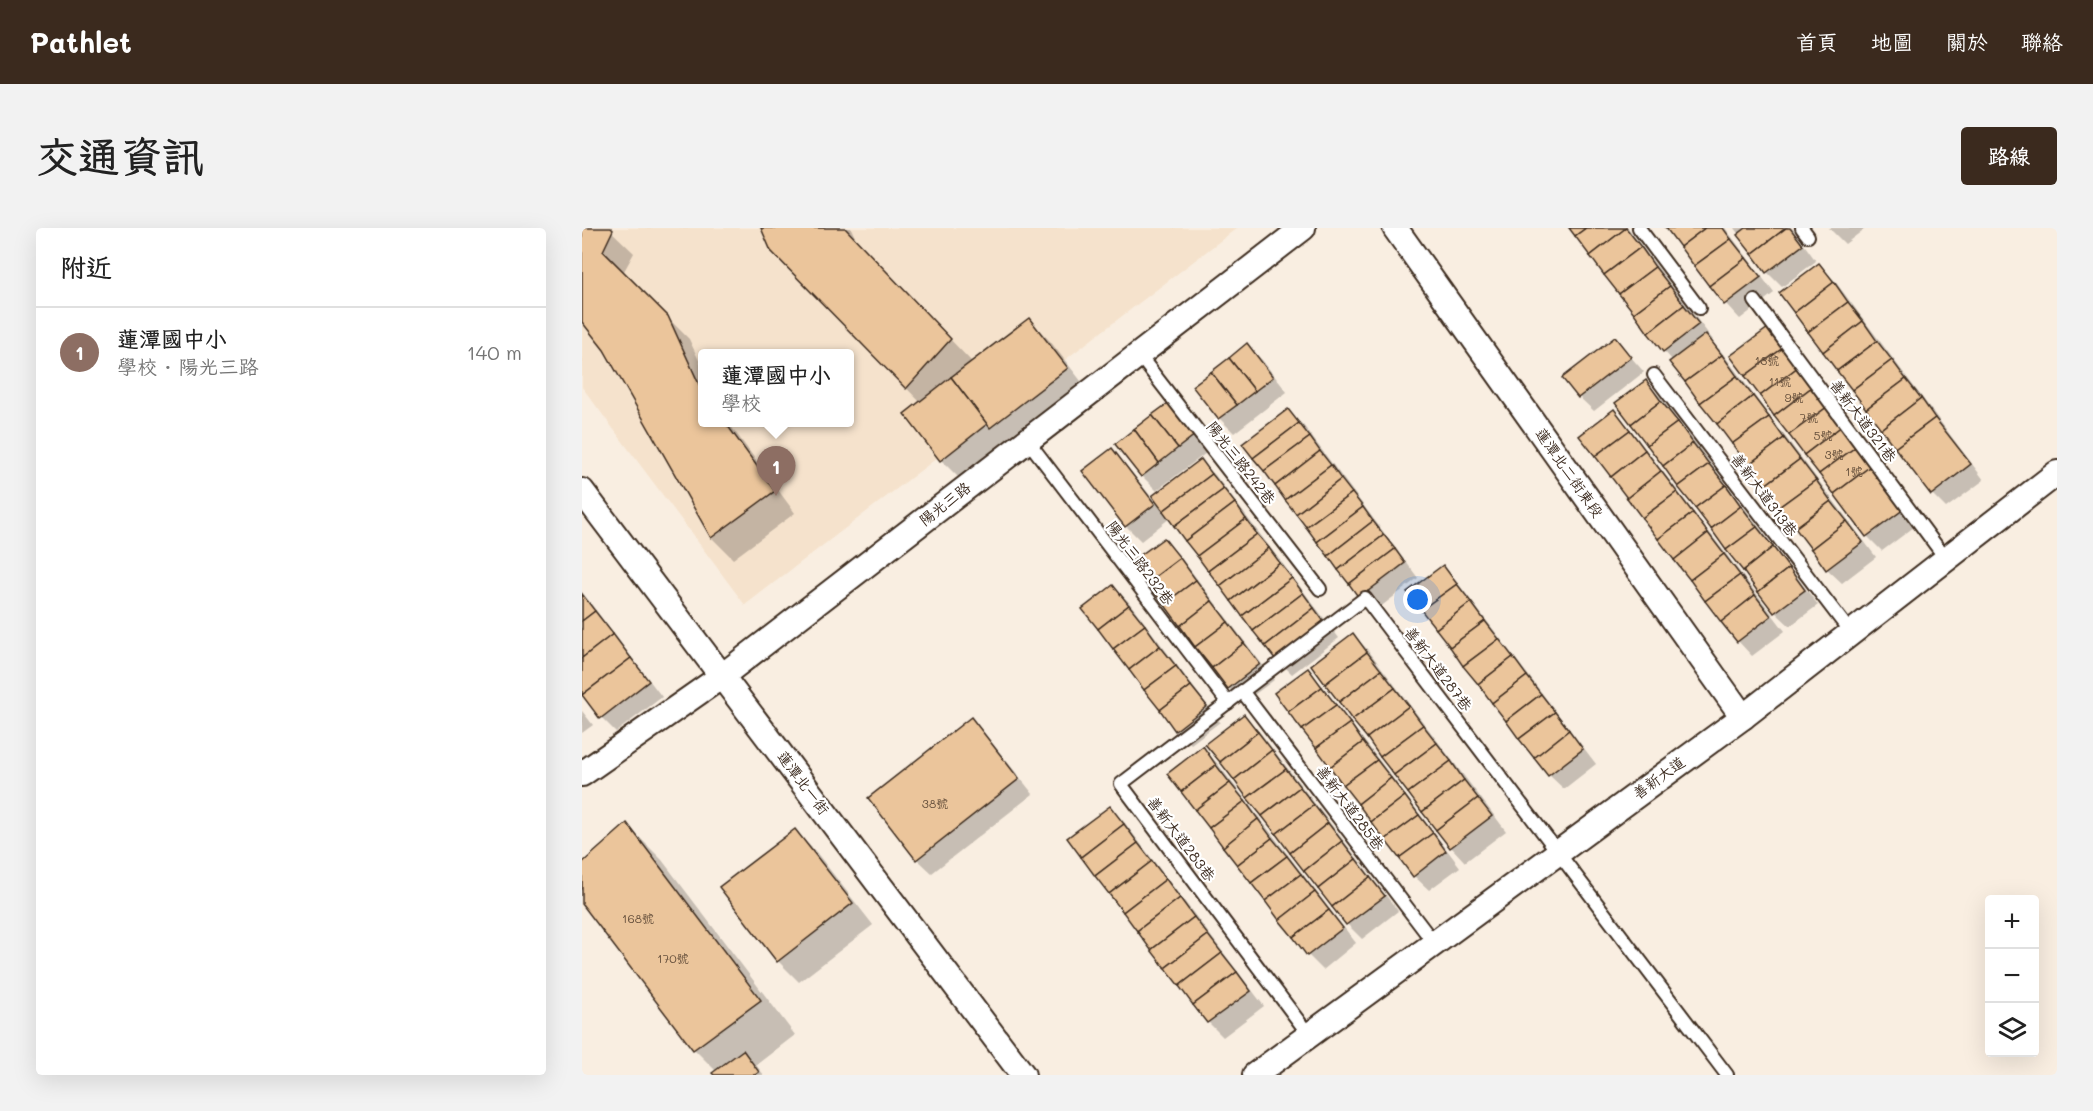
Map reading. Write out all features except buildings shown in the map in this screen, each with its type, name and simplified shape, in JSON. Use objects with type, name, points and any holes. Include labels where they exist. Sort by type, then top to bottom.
[{"type":"street","name":"陽光三路","points":[[582,774],[722,676],[1303,228]]},
{"type":"street","name":"蓮潭北二街東段","points":[[1395,228],[1743,717]]},
{"type":"street","name":"善新大道","points":[[1255,1075],[1743,717],[2057,473]]},
{"type":"street","name":"蓮潭北一街","points":[[582,491],[1023,1075]]},
{"type":"lane","points":[[1640,228],[1699,308]]},
{"type":"lane","name":"善新大道321巷","points":[[1755,302],[1946,559]]},
{"type":"lane","name":"陽光三路242巷","points":[[1139,355],[1320,589]]},
{"type":"lane","name":"善新大道313巷","points":[[1654,375],[1851,633]]},
{"type":"lane","name":"陽光三路232巷","points":[[1028,441],[1228,703]]},
{"type":"lane","name":"善新大道287巷","points":[[1242,692],[1365,598],[1558,852]]},
{"type":"lane","name":"善新大道283巷","points":[[1242,692],[1120,784],[1309,1035]]},
{"type":"lane","name":"善新大道285巷","points":[[1242,692],[1434,944]]},
{"type":"lane","points":[[1558,852],[1727,1075]]},
{"type":"shaded area","points":[[582,228],[1237,228],[745,605],[582,387]]},
{"type":"place","name":"蓮潭國中小","points":[[776,496]]}]
